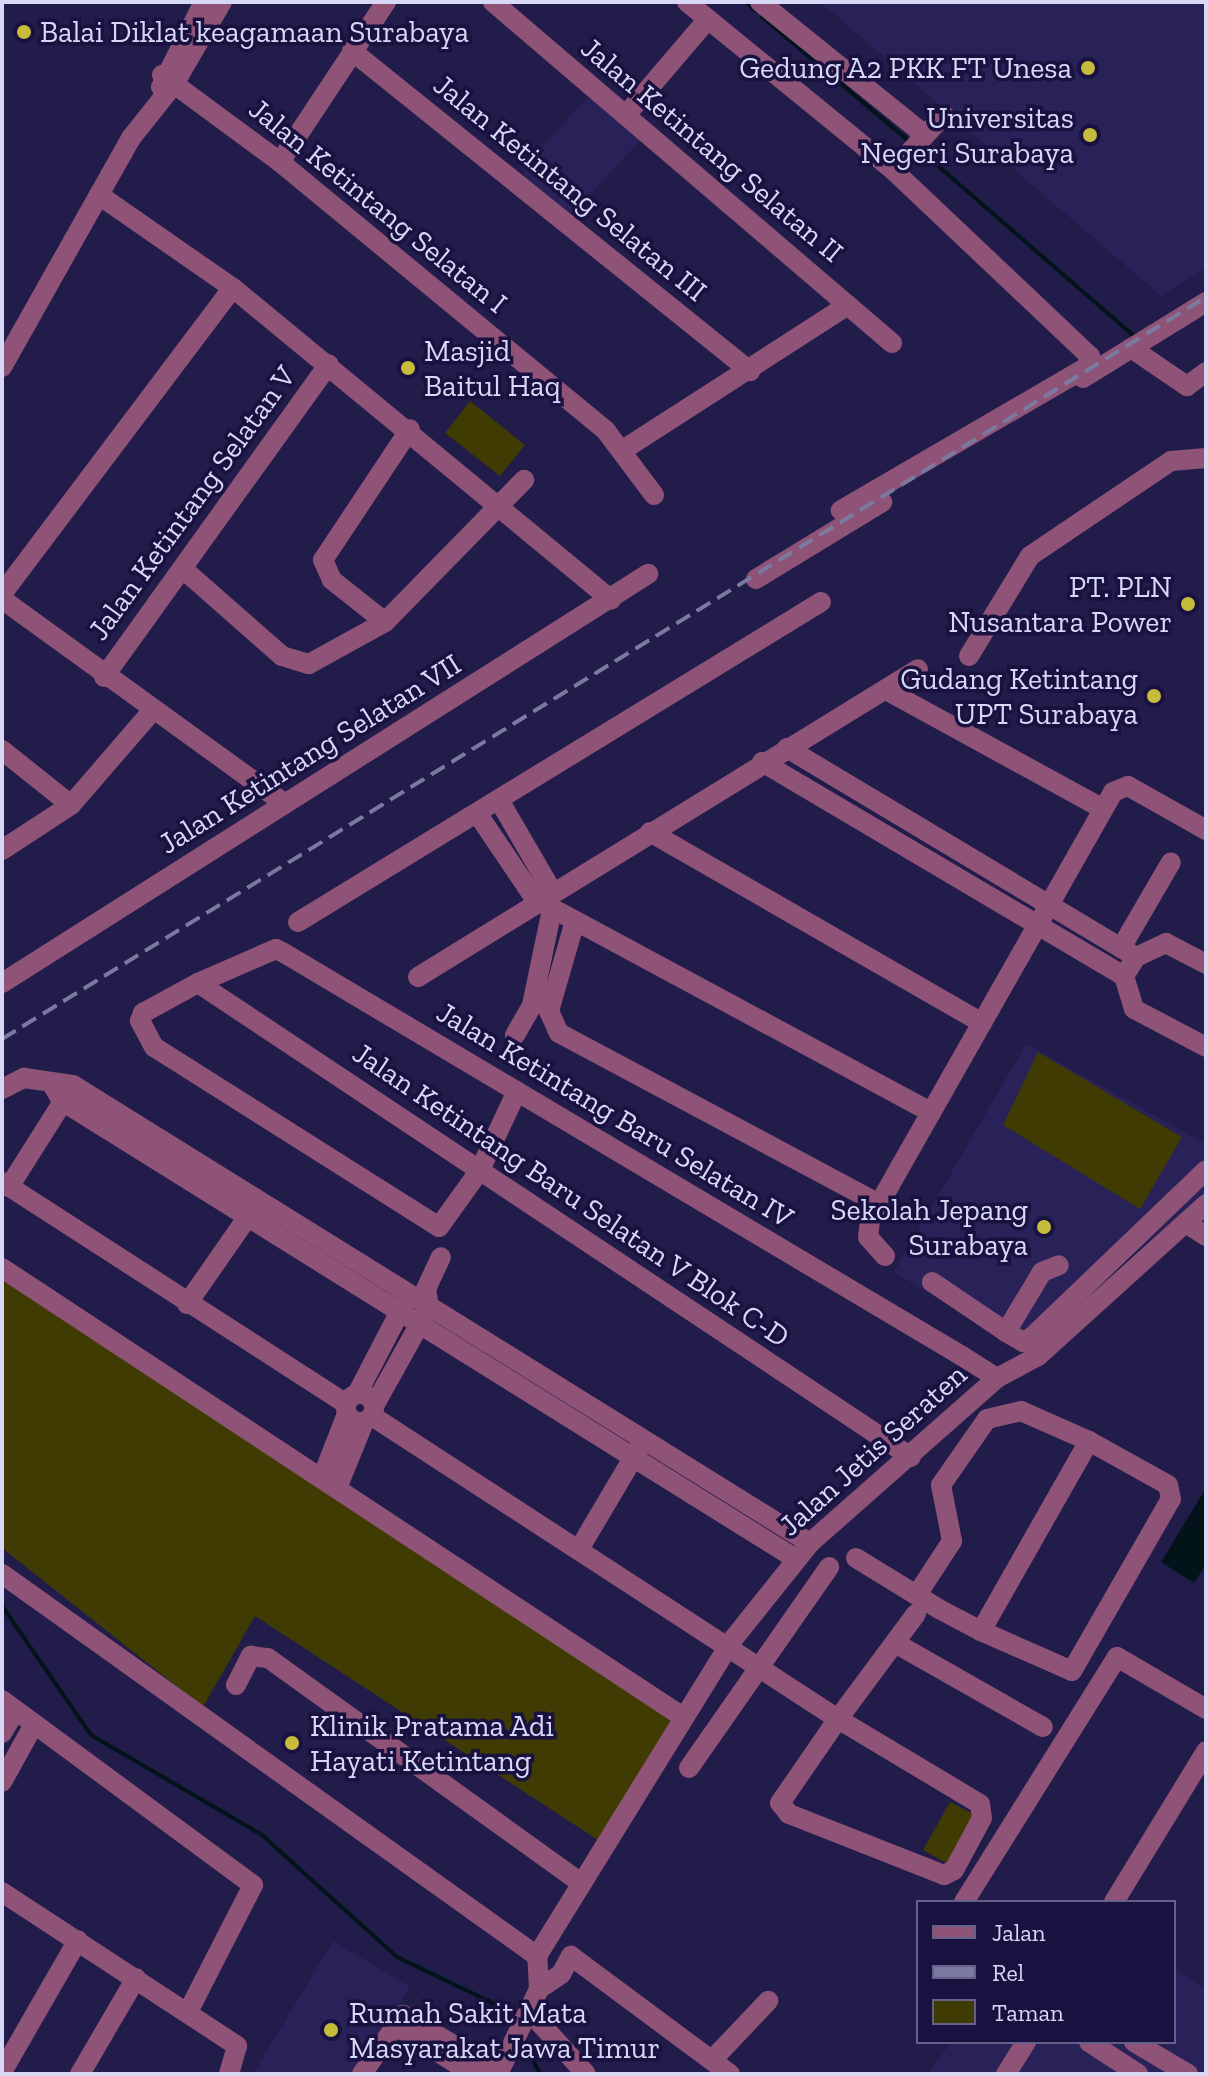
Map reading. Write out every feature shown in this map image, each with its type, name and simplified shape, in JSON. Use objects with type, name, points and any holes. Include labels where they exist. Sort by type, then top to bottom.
[{"type":"street","points":[[280,162],[386,2]]},
{"type":"street","name":"Jalan Ketintang Selatan II","points":[[493,2],[892,343]]},
{"type":"street","points":[[687,2],[897,165],[1059,320],[1090,360],[841,510]]},
{"type":"street","points":[[760,2],[921,140]]},
{"type":"street","points":[[2,367],[166,83],[207,3]]},
{"type":"street","points":[[626,115],[708,19]]},
{"type":"street","name":"Jalan Ketintang Selatan III","points":[[352,51],[750,371]]},
{"type":"street","name":"Jalan Ketintang Selatan I","points":[[166,83],[280,162],[626,448],[654,495]]},
{"type":"street","points":[[897,165],[944,115]]},
{"type":"street","points":[[99,195],[233,288],[410,429],[611,600]]},
{"type":"street","points":[[233,288],[2,596],[104,677],[285,804]]},
{"type":"street","points":[[756,579],[1206,302]]},
{"type":"street","points":[[626,448],[750,371],[848,305]]},
{"type":"street","points":[[1135,345],[1197,379]]},
{"type":"street","name":"Jalan Ketintang Selatan V","points":[[104,677],[329,364]]},
{"type":"street","points":[[385,622],[332,580],[323,560],[410,429]]},
{"type":"street","points":[[969,656],[1030,556],[1171,461],[1206,458]]},
{"type":"street","points":[[183,569],[295,662],[309,664],[385,622],[496,502],[524,480]]},
{"type":"street","name":"Jalan Ketintang Selatan VII","points":[[2,983],[648,574]]},
{"type":"street","points":[[298,922],[821,602]]},
{"type":"street","points":[[418,977],[547,900],[762,762],[918,669]]},
{"type":"street","points":[[886,690],[1103,809]]},
{"type":"street","points":[[2,850],[71,805],[152,711]]},
{"type":"street","points":[[787,748],[1128,952],[1166,943],[1206,964]]},
{"type":"street","points":[[2,750],[71,805]]},
{"type":"street","points":[[762,762],[1124,976]]},
{"type":"street","points":[[885,1256],[866,1230],[1103,809],[1128,786],[1206,830]]},
{"type":"street","points":[[499,800],[547,900],[532,1005],[515,1035]]},
{"type":"street","points":[[477,813],[547,900],[575,921],[931,1112]]},
{"type":"street","points":[[650,832],[982,1023]]},
{"type":"street","points":[[1171,862],[1128,952],[1124,976],[1134,1009],[1206,1047]]},
{"type":"street","points":[[575,921],[549,1011],[559,1033],[879,1204]]},
{"type":"street","name":"Jalan Ketintang Baru Selatan IV","points":[[198,983],[276,949],[997,1378]]},
{"type":"street","points":[[198,983],[143,1013],[139,1030],[154,1047],[439,1227],[480,1170],[517,1091]]},
{"type":"street","name":"Jalan Ketintang Baru Selatan V Blok C-D","points":[[198,983],[911,1457]]},
{"type":"street","points":[[2,1089],[24,1078],[63,1090],[253,1209],[417,1305],[639,1449],[796,1559]]},
{"type":"street","points":[[63,1090],[6,1185],[187,1304],[581,1546],[730,1643],[838,1719],[982,1807],[952,1872],[939,1874],[783,1810],[781,1799],[838,1719],[916,1614]]},
{"type":"street","points":[[932,1282],[1006,1332],[1028,1340],[1206,1170]]},
{"type":"street","name":"Jalan Jetis Seraten","points":[[537,1956],[674,1712],[810,1543],[997,1378],[1038,1356],[1206,1204]]},
{"type":"street","points":[[187,1304],[253,1209]]},
{"type":"street","points":[[1186,1223],[1206,1236]]},
{"type":"street","points":[[329,1483],[360,1409],[441,1257]]},
{"type":"street","points":[[1006,1332],[1042,1272],[1059,1265]]},
{"type":"street","points":[[2,1268],[674,1712]]},
{"type":"street","points":[[856,1558],[981,1631],[1067,1671],[1091,1643],[1171,1491],[1089,1441],[1021,1411],[987,1419],[941,1485],[952,1541],[922,1587]]},
{"type":"street","points":[[981,1631],[1089,1441]]},
{"type":"street","points":[[639,1449],[810,1543]]},
{"type":"street","points":[[581,1546],[639,1449]]},
{"type":"street","points":[[689,1768],[829,1567]]},
{"type":"street","points":[[2,1574],[537,1956],[539,1989],[528,2020],[499,2073],[406,2016],[393,2024],[362,2074]]},
{"type":"street","points":[[895,1643],[1043,1727]]},
{"type":"street","points":[[1091,1643],[1206,1709]]},
{"type":"street","points":[[236,1685],[251,1656],[268,1658],[580,1882]]},
{"type":"street","points":[[965,1900],[1117,1657]]},
{"type":"street","points":[[2,1733],[8,1705],[253,1885],[188,2012]]},
{"type":"street","points":[[2,1782],[33,1726]]},
{"type":"street","points":[[1115,1900],[1206,1751]]},
{"type":"street","points":[[2,1892],[188,2012],[239,2049],[229,2074]]},
{"type":"street","points":[[2,2072],[78,1940]]},
{"type":"street","points":[[539,1989],[561,1974],[571,1956],[714,2058],[730,2074]]},
{"type":"street","points":[[80,2074],[136,1978]]},
{"type":"street","points":[[714,2058],[768,2001]]},
{"type":"street","points":[[528,2020],[586,2074]]},
{"type":"street","points":[[393,2024],[473,2074]]},
{"type":"street","points":[[1006,2074],[1025,2044]]},
{"type":"street","points":[[1092,2044],[1138,2074]]},
{"type":"street","points":[[1137,2044],[1188,2074]]},
{"type":"shaded area","name":"Universitas Negeri Surabaya","points":[[820,2],[1206,2],[1206,268],[1161,296]]},
{"type":"shaded area","points":[[590,95],[640,140],[570,217],[523,178],[528,162]]},
{"type":"shaded area","name":"Sekolah Jepang Surabaya","points":[[1026,1044],[1206,1144],[1206,1193],[1022,1349],[894,1272]]},
{"type":"shaded area","points":[[1206,1488],[1206,1564],[1194,1583],[1161,1562]]},
{"type":"shaded area","name":"Rumah Sakit Mata Masyarakat Jawa Timur","points":[[333,1941],[410,1987],[357,2074],[253,2074]]},
{"type":"shaded area","points":[[1176,1970],[1206,1989],[1206,2074],[928,2074],[950,2044],[1176,2044]]},
{"type":"green space","points":[[470,401],[525,445],[500,476],[445,433]]},
{"type":"green space","points":[[1038,1052],[1182,1137],[1140,1209],[1003,1125]]},
{"type":"green space","points":[[2,1275],[672,1718],[601,1842],[255,1616],[203,1707],[2,1548]]},
{"type":"green space","points":[[950,1802],[975,1815],[948,1864],[923,1850]]},
{"type":"waterway","points":[[746,2],[756,11]]},
{"type":"waterway","points":[[762,17],[911,143]]},
{"type":"waterway","points":[[921,151],[1135,337]]},
{"type":"waterway","points":[[2,1606],[91,1735],[262,1835],[397,1957],[489,2001],[513,2023]]},
{"type":"waterway","points":[[522,2038],[540,2074]]},
{"type":"railway","points":[[2,1039],[1206,297]]},
{"type":"place","name":"Balai Diklat keagamaan Surabaya","points":[[24,32]]},
{"type":"place","name":"Gedung A2 PKK FT Unesa","points":[[1088,68]]},
{"type":"place","name":"Universitas Negeri Surabaya","points":[[1090,135]]},
{"type":"place","name":"Masjid Baitul Haq","points":[[408,368]]},
{"type":"place","name":"PT. PLN Nusantara Power","points":[[1188,604]]},
{"type":"place","name":"Gudang Ketintang UPT Surabaya","points":[[1154,696]]},
{"type":"place","name":"Sekolah Jepang Surabaya","points":[[1044,1227]]},
{"type":"place","name":"Klinik Pratama Adi Hayati Ketintang","points":[[292,1743]]},
{"type":"place","name":"Rumah Sakit Mata Masyarakat Jawa Timur","points":[[331,2030]]}]
